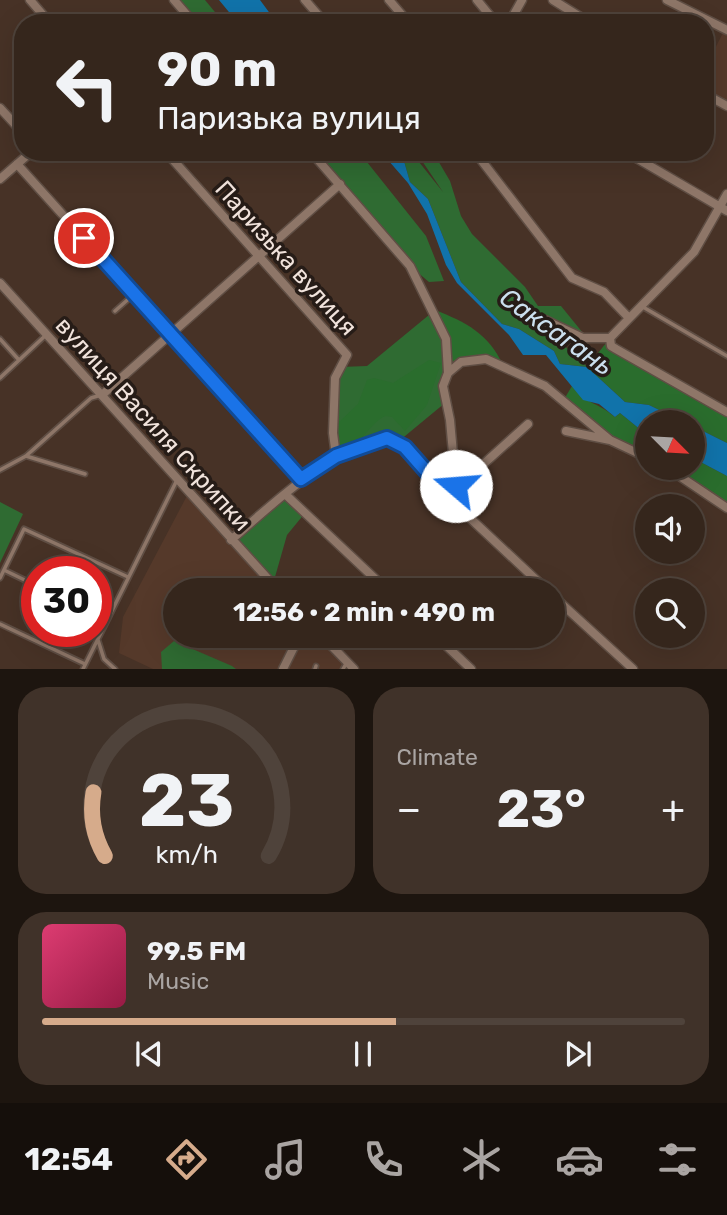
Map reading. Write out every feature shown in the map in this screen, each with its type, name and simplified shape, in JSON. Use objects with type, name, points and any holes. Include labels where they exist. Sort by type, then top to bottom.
[{"type":"street","points":[[30,0],[42,14]]},
{"type":"street","points":[[174,0],[185,13]]},
{"type":"street","points":[[305,0],[317,14]]},
{"type":"street","points":[[389,0],[401,14]]},
{"type":"street","points":[[477,0],[489,14]]},
{"type":"street","points":[[552,0],[575,14]]},
{"type":"street","points":[[667,0],[695,14]]},
{"type":"street","points":[[0,108],[14,123]]},
{"type":"street","points":[[0,179],[21,161]]},
{"type":"street","name":"Паризька вулиця","points":[[174,161],[347,355],[335,378],[333,433],[336,456]]},
{"type":"street","points":[[319,161],[410,266],[446,339],[448,373],[443,386],[450,421],[456,486]]},
{"type":"street","points":[[482,161],[572,278],[604,292],[629,318]]},
{"type":"street","points":[[641,161],[724,209]]},
{"type":"street","points":[[18,164],[301,479]]},
{"type":"street","points":[[102,395],[340,184]]},
{"type":"street","points":[[545,320],[583,338],[610,338],[694,252],[724,209],[727,194]]},
{"type":"street","name":"вулиця Василя Скрипки","points":[[0,283],[267,578]]},
{"type":"street","points":[[610,338],[611,346],[727,412]]},
{"type":"street","points":[[448,373],[461,362],[486,359],[503,365],[552,391],[610,440]]},
{"type":"street","points":[[448,496],[528,424]]},
{"type":"street","points":[[566,431],[610,440],[635,452]]},
{"type":"street","points":[[231,540],[301,479],[336,456],[377,440],[394,439],[448,496],[534,578]]},
{"type":"street","points":[[685,480],[727,508]]},
{"type":"street","points":[[285,494],[374,578]]},
{"type":"street","points":[[565,607],[633,669]]},
{"type":"street","points":[[283,669],[294,648]]},
{"type":"street","points":[[332,648],[348,667]]},
{"type":"street","points":[[449,648],[471,669]]},
{"type":"lane","points":[[115,311],[134,293]]},
{"type":"lane","points":[[641,306],[727,356]]},
{"type":"lane","points":[[0,377],[47,334]]},
{"type":"lane","points":[[0,339],[19,360]]},
{"type":"lane","points":[[0,470],[26,456],[91,398],[102,395]]},
{"type":"lane","points":[[26,456],[85,474]]},
{"type":"lane","points":[[112,611],[178,477]]},
{"type":"lane","points":[[0,579],[24,529],[129,577]]},
{"type":"lane","points":[[4,570],[21,578]]},
{"type":"lane","points":[[0,624],[84,667],[94,647]]},
{"type":"lane","points":[[101,647],[104,659],[115,669]]},
{"type":"shaded area","points":[[725,29],[727,30],[727,106],[714,99],[714,50]]},
{"type":"shaded area","points":[[189,492],[267,578],[163,578],[163,648],[334,648],[347,662],[343,669],[153,669],[119,653],[123,617]]},
{"type":"green space","points":[[174,0],[205,0],[217,14],[186,14]]},
{"type":"green space","points":[[319,161],[366,161],[426,236],[444,281],[429,282],[410,266]]},
{"type":"green space","points":[[404,161],[418,161],[443,192],[422,161],[438,161],[450,181],[461,216],[472,234],[525,287],[538,306],[561,306],[587,338],[503,299],[508,307],[574,353],[587,367],[560,364],[554,351],[519,329],[502,324],[461,282],[428,199],[410,182]]},
{"type":"green space","points":[[435,310],[446,339],[445,403],[399,441],[394,439],[336,456],[333,433],[340,367],[367,366]]},
{"type":"green space","points":[[435,310],[457,319],[484,337],[503,365],[474,361],[461,364],[448,373],[446,339]]},
{"type":"green space","points":[[610,338],[611,346],[727,412],[727,443],[705,432],[705,410],[659,410],[649,405],[625,402],[587,367]]},
{"type":"green space","points":[[429,360],[441,363],[427,405],[405,431],[392,417],[385,416],[352,446],[346,449],[340,447],[338,423],[358,404],[367,380],[374,378],[393,383]]},
{"type":"green space","points":[[572,386],[582,396],[615,417],[620,413],[635,425],[635,452],[610,440],[563,401]]},
{"type":"green space","points":[[705,464],[727,476],[727,508],[685,480],[705,480]]},
{"type":"green space","points":[[285,494],[305,513],[287,535],[275,578],[267,578],[231,540]]},
{"type":"green space","points":[[0,502],[23,514],[0,563]]},
{"type":"green space","points":[[166,648],[190,648],[236,669],[162,669],[161,652]]},
{"type":"water","points":[[219,0],[260,0],[270,14],[231,14]]},
{"type":"water","points":[[389,161],[404,161],[410,182],[428,199],[461,282],[502,324],[519,329],[554,351],[560,364],[587,367],[625,402],[649,405],[659,410],[635,410],[635,425],[620,413],[615,417],[599,404],[583,400],[546,355],[523,355],[509,335],[457,283],[446,265],[427,214],[408,183]]},
{"type":"water","points":[[705,432],[727,443],[727,476],[705,464]]},
{"type":"route","points":[[84,238],[301,479],[336,456],[387,438],[399,441],[448,496],[456,486]]},
{"type":"water label","name":"Саксагань","points":[[556,332]]}]
